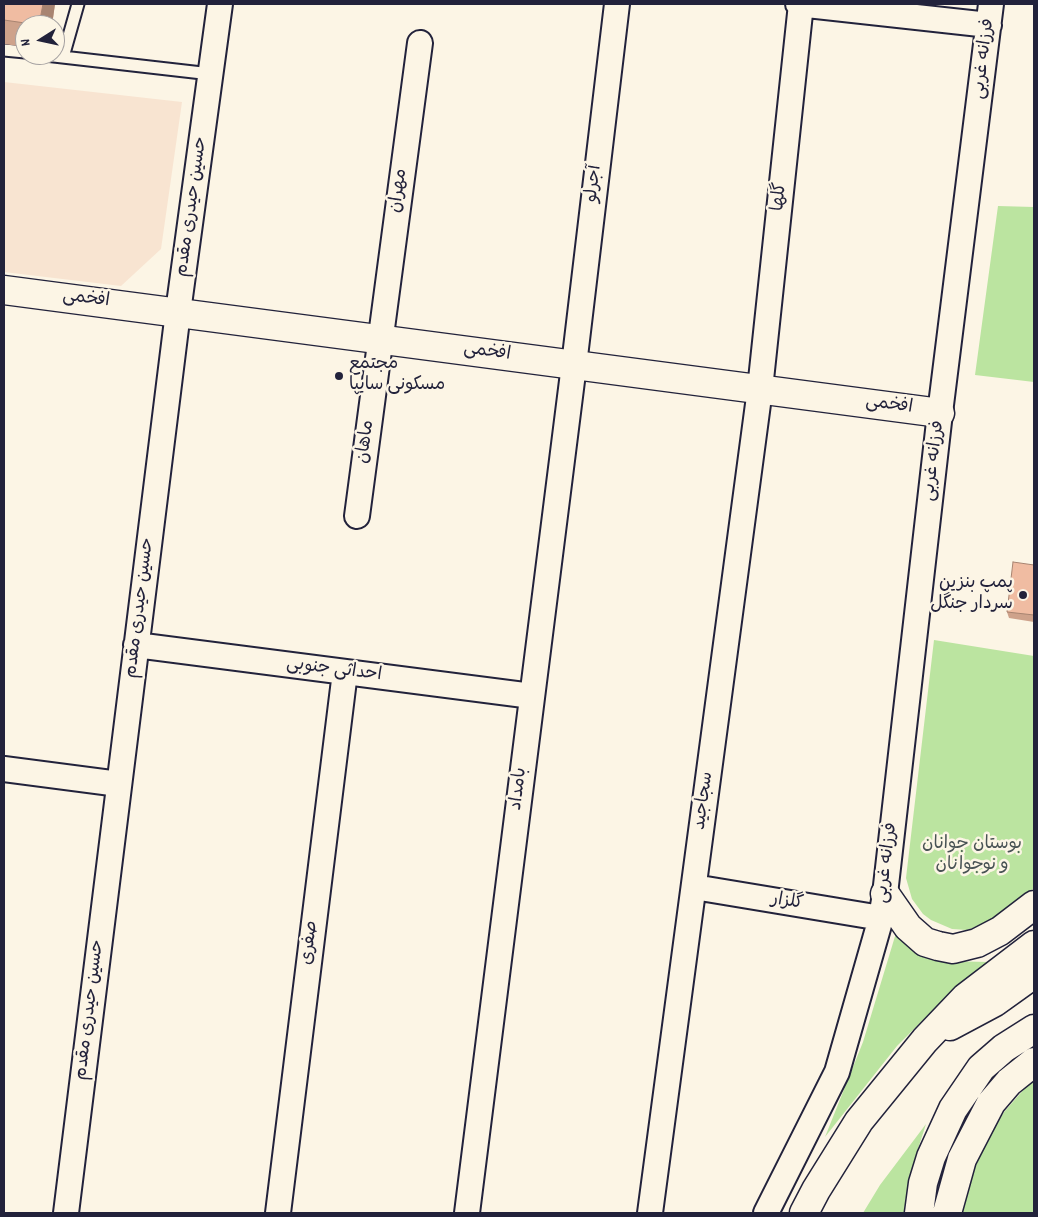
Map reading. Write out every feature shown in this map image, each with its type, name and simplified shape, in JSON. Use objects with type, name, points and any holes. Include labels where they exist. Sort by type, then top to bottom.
[{"type":"main road","name":"افخمی","points":[[4,290],[940,413]]},
{"type":"main road","points":[[883,906],[925,942],[953,949],[977,943],[992,935],[1034,905]]},
{"type":"main road","points":[[804,1213],[816,1190],[860,1121],[925,1040],[966,997],[1034,945]]},
{"type":"main road","points":[[925,1040],[995,1002],[1034,974]]},
{"type":"main road","points":[[919,1213],[922,1183],[928,1166],[941,1132],[966,1088],[982,1068],[1004,1048],[1034,1029]]},
{"type":"main road","points":[[947,1213],[962,1159],[990,1103],[1009,1082],[1034,1062]]},
{"type":"street","name":"حسین حیدری مقدم","points":[[66,1213],[178,312],[220,4]]},
{"type":"street","name":"آجرلو","points":[[574,365],[617,4]]},
{"type":"street","points":[[798,4],[990,15]]},
{"type":"street","name":"گلها","points":[[760,389],[802,4]]},
{"type":"street","name":"فرزانه غربی","points":[[766,1213],[837,1072],[883,906],[940,413],[990,15]]},
{"type":"street","name":"مهران","points":[[380,339],[420,43]]},
{"type":"street","name":"ماهان","points":[[357,516],[380,339]]},
{"type":"street","name":"بامداد","points":[[467,1213],[574,365]]},
{"type":"street","name":"سجاجید","points":[[650,1213],[760,389]]},
{"type":"street","name":"احداثی جنوبی","points":[[136,646],[532,696]]},
{"type":"street","name":"صفری","points":[[278,1213],[345,672]]},
{"type":"street","points":[[4,769],[119,784]]},
{"type":"street","name":"گلزار","points":[[694,887],[883,906]]},
{"type":"lane","points":[[65,50],[78,4]]},
{"type":"lane","points":[[65,57],[211,74]]},
{"type":"shaded area","points":[[4,82],[182,102],[161,249],[121,286],[4,272]]},
{"type":"green space","points":[[998,206],[1034,207],[1034,382],[975,375]]},
{"type":"green space","name":"بوستان جوانان و نوجوانان","points":[[934,640],[1034,656],[1034,888],[989,922],[967,930],[952,929],[931,920],[923,914],[912,899],[906,878]]},
{"type":"green space","points":[[896,933],[924,956],[940,961],[991,962],[952,991],[897,1046],[825,1137],[863,1042]]},
{"type":"green space","points":[[1034,1081],[1034,1213],[960,1213],[966,1187],[988,1138],[1004,1112],[1025,1088]]},
{"type":"green space","points":[[926,1124],[915,1158],[904,1213],[863,1213],[880,1185]]},
{"type":"building","points":[[4,4],[43,4],[41,15],[15,15],[15,22],[4,20]]},
{"type":"building","name":"پمپ بنزین سردار جنگل","points":[[1013,562],[1034,565],[1034,615],[1007,612]]},
{"type":"place","name":"مجتمع مسکونی سایپا","points":[[339,376]]},
{"type":"place","name":"پمپ بنزین سردار جنگل","points":[[1023,595]]}]
